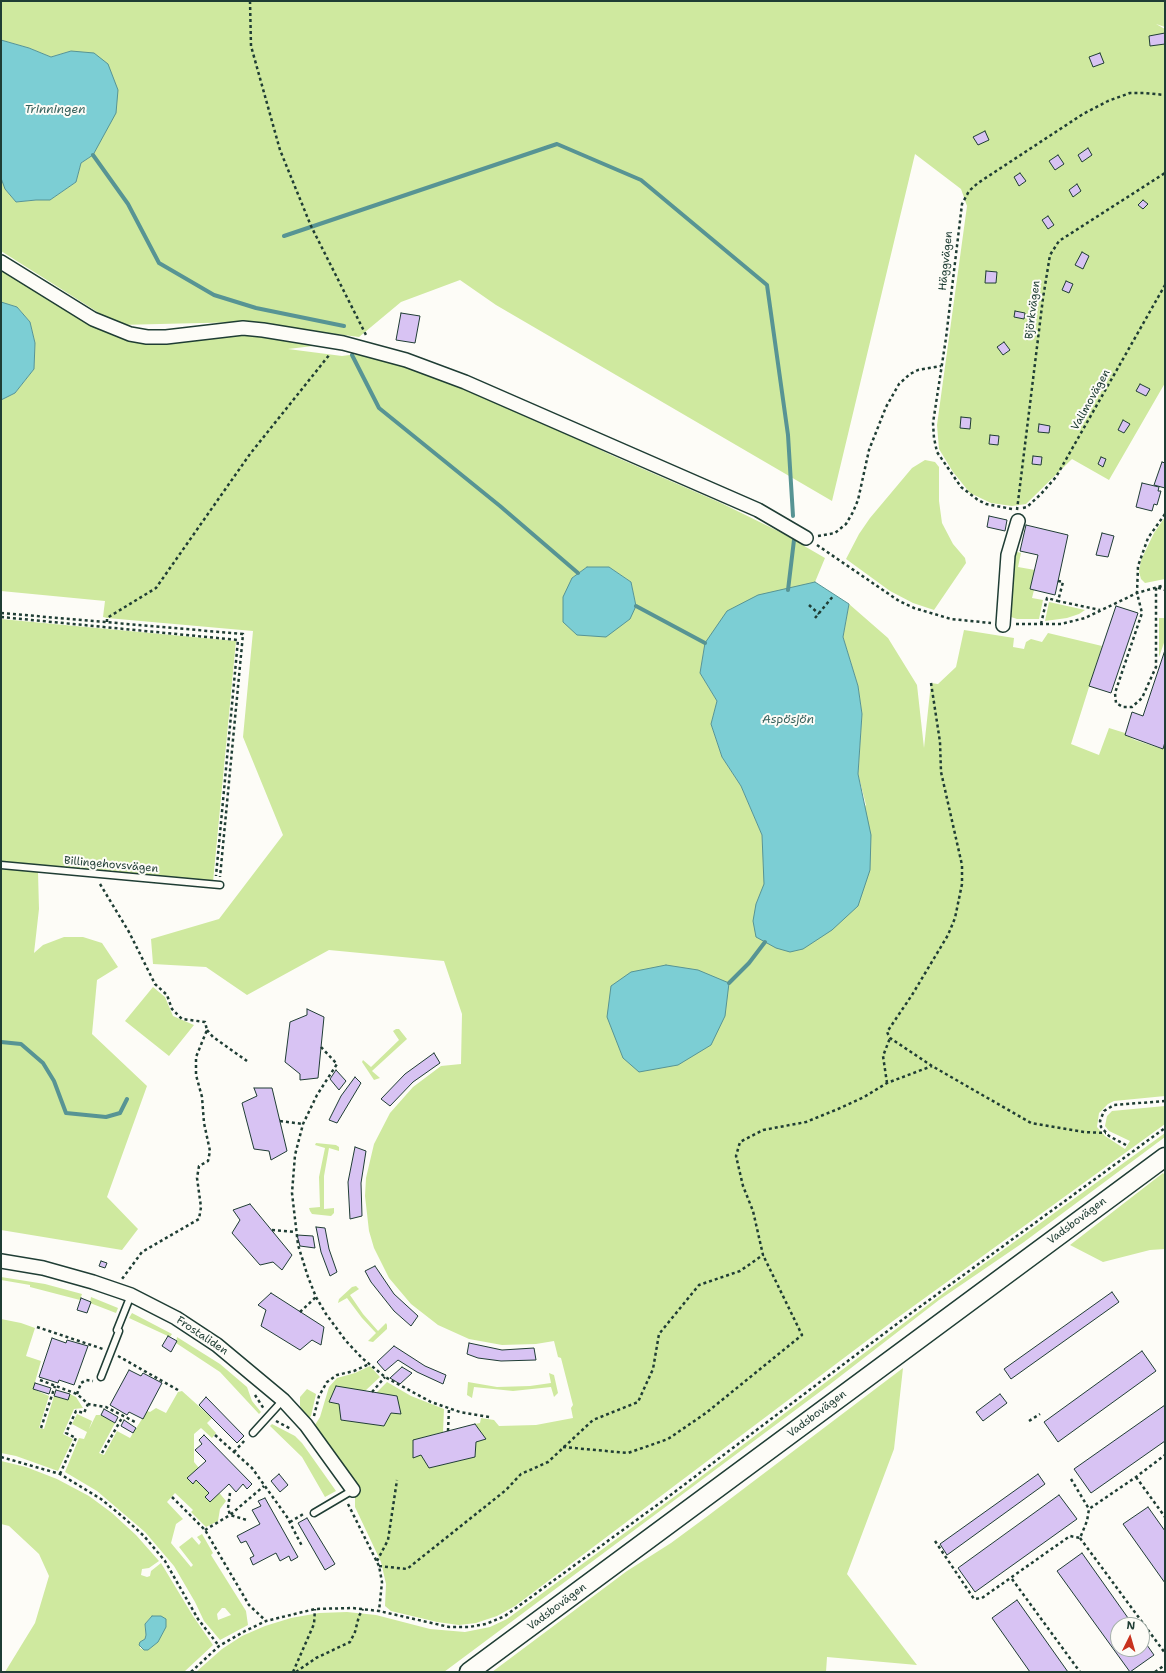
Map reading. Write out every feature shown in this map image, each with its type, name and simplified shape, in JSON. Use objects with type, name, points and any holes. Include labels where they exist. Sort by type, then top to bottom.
[{"type":"main road","name":"Vadsbovägen","points":[[469,1672],[1165,1156]]},
{"type":"street","points":[[1,262],[93,319],[130,334],[147,337],[166,337],[243,328],[284,332],[374,351],[436,370],[758,510],[806,538]]},
{"type":"street","points":[[1003,625],[1008,555],[1018,516]]},
{"type":"street","name":"Frostaliden","points":[[1,1261],[44,1268],[131,1295],[176,1318],[217,1345],[283,1400],[301,1428],[348,1493]]},
{"type":"lane","name":"Billingehovsvägen","points":[[1,865],[217,885]]},
{"type":"lane","points":[[101,1377],[131,1295]]},
{"type":"lane","points":[[253,1433],[283,1400]]},
{"type":"lane","points":[[312,1511],[348,1493]]},
{"type":"path","points":[[250,1],[251,46],[280,150],[311,226],[374,351]]},
{"type":"path","name":"Häggvägen","points":[[1018,516],[978,500],[961,487],[937,452],[934,438],[933,423],[946,338],[959,218],[962,204],[969,191],[1083,114],[1108,100],[1130,93],[1165,95]]},
{"type":"path","name":"Björkvägen","points":[[1018,516],[1043,298],[1050,255],[1059,241],[1165,173]]},
{"type":"path","name":"Vallmovägen","points":[[1018,516],[1056,477],[1165,285]]},
{"type":"path","points":[[107,622],[108,618],[156,588],[250,454],[330,354]]},
{"type":"path","points":[[806,538],[835,533],[846,524],[858,500],[869,450],[892,395],[899,384],[910,374],[926,368],[941,366]]},
{"type":"path","points":[[1156,588],[1156,667],[1142,698],[1132,707],[1123,707],[1116,703],[1115,693],[1142,613],[1137,593],[1136,581],[1140,556],[1148,538],[1165,514]]},
{"type":"path","points":[[806,538],[899,601],[914,608],[951,619],[1003,625],[1061,624],[1085,618],[1137,593],[1165,585]]},
{"type":"path","points":[[1058,580],[1063,582],[1058,601]]},
{"type":"path","points":[[1156,588],[1165,590]]},
{"type":"path","points":[[815,618],[834,595]]},
{"type":"path","points":[[1041,624],[1047,598],[1101,610]]},
{"type":"path","points":[[809,606],[819,614]]},
{"type":"path","points":[[1,613],[244,634],[217,885]]},
{"type":"path","points":[[1,617],[238,640],[217,885]]},
{"type":"path","points":[[931,683],[940,742],[939,760],[962,865],[962,884],[955,918],[948,936],[912,995],[886,1032],[890,1038],[932,1066],[1031,1123],[1084,1132],[1106,1133]]},
{"type":"path","points":[[94,874],[129,932],[155,984],[167,995],[172,1009],[182,1019],[205,1022],[207,1030],[212,1037],[247,1061]]},
{"type":"path","points":[[116,1290],[128,1270],[142,1252],[199,1219],[200,1206],[197,1178],[199,1166],[208,1161],[210,1151],[204,1123],[202,1097],[196,1075],[196,1058],[207,1030]]},
{"type":"path","points":[[887,1082],[883,1056],[890,1038]]},
{"type":"path","points":[[321,1047],[337,1064],[317,1095],[303,1124],[292,1172],[295,1232],[303,1263],[316,1297],[326,1314],[346,1341],[369,1364],[385,1377],[413,1394],[449,1409],[489,1416]]},
{"type":"path","points":[[563,1447],[628,1453],[668,1439],[706,1413],[802,1335],[763,1255],[753,1211],[738,1166],[736,1156],[740,1142],[763,1130],[806,1122],[838,1110],[864,1097],[887,1082],[932,1066]]},
{"type":"path","points":[[1126,1145],[1106,1133],[1101,1127],[1101,1115],[1109,1107],[1165,1101]]},
{"type":"path","points":[[280,1121],[303,1124]]},
{"type":"path","points":[[192,1672],[219,1646],[266,1620],[315,1609],[352,1608],[379,1611],[448,1628],[469,1627],[486,1624],[506,1616],[664,1500],[910,1314],[1165,1128]]},
{"type":"path","points":[[272,1230],[295,1232]]},
{"type":"path","points":[[379,1566],[407,1569],[506,1490],[521,1474],[548,1462],[593,1420],[638,1402],[653,1369],[659,1334],[699,1286],[740,1271],[763,1255]]},
{"type":"path","points":[[300,1312],[316,1297]]},
{"type":"path","points":[[254,1390],[260,1405],[277,1422],[301,1428],[314,1415],[319,1396],[326,1382],[337,1375],[354,1371],[369,1364]]},
{"type":"path","points":[[372,1392],[385,1377]]},
{"type":"path","points":[[40,1380],[77,1394],[88,1404],[106,1407],[137,1423]]},
{"type":"path","points":[[77,1394],[81,1383],[86,1380],[95,1382]]},
{"type":"path","points":[[42,1428],[55,1386]]},
{"type":"path","points":[[60,1474],[76,1438],[66,1433],[76,1411],[84,1413],[88,1404]]},
{"type":"path","points":[[448,1431],[449,1409]]},
{"type":"path","points":[[1029,1421],[1040,1414]]},
{"type":"path","points":[[102,1453],[123,1416]]},
{"type":"path","points":[[234,1452],[253,1433]]},
{"type":"path","points":[[216,1435],[252,1468],[290,1522],[302,1546]]},
{"type":"path","points":[[1089,1509],[1136,1478],[1165,1455]]},
{"type":"path","points":[[1,1457],[60,1474],[101,1499],[144,1536],[165,1561],[198,1619],[219,1646]]},
{"type":"path","points":[[1136,1478],[1165,1517]]},
{"type":"path","points":[[1071,1479],[1089,1509],[1087,1521],[1080,1538]]},
{"type":"path","points":[[377,1561],[388,1540],[397,1480]]},
{"type":"path","points":[[205,1530],[230,1515],[264,1486]]},
{"type":"path","points":[[230,1493],[228,1508],[230,1515]]},
{"type":"path","points":[[348,1493],[356,1517],[379,1566],[382,1582],[379,1611]]},
{"type":"path","points":[[172,1497],[205,1530],[249,1605],[266,1620]]},
{"type":"path","points":[[290,1522],[312,1511]]},
{"type":"path","points":[[230,1515],[247,1520]]},
{"type":"path","points":[[935,1541],[974,1599],[982,1598],[1070,1536],[1080,1538],[1165,1653]]},
{"type":"path","points":[[1012,1578],[1080,1672]]},
{"type":"path","points":[[293,1672],[314,1624],[315,1609]]},
{"type":"path","points":[[296,1672],[316,1658],[350,1642],[356,1632],[363,1609]]},
{"type":"path","points":[[1155,1672],[1165,1665]]},
{"type":"green space","points":[[1,1],[1165,1],[1165,27],[1156,24],[1165,29],[1165,383],[1109,480],[1072,459],[1026,504],[1012,506],[991,503],[970,493],[953,472],[939,449],[937,425],[967,206],[961,189],[915,154],[832,501],[496,305],[460,280],[401,302],[359,337],[244,322],[118,325],[1,251],[1,178],[5,189],[16,202],[50,200],[76,182],[81,163],[93,155],[101,138],[71,51],[51,57],[29,48],[1,40]]},
{"type":"green space","points":[[1,269],[112,334],[143,344],[245,333],[321,345],[288,349],[342,356],[357,354],[421,371],[523,412],[611,455],[721,503],[780,532],[825,558],[815,582],[788,590],[705,643],[700,673],[717,701],[711,724],[722,757],[741,786],[762,835],[765,884],[756,904],[866,805],[858,774],[862,714],[858,686],[843,637],[849,604],[888,638],[917,685],[924,748],[931,683],[938,684],[956,667],[964,630],[1014,638],[1013,647],[1024,649],[1026,642],[1031,639],[1042,642],[1048,633],[1102,646],[1071,744],[1099,755],[1109,728],[1125,733],[1125,735],[1135,740],[1162,749],[1165,742],[1165,1096],[1114,1101],[1108,1104],[1099,1113],[1097,1127],[1105,1136],[1125,1149],[1130,1141],[1109,1131],[1105,1126],[1107,1116],[1112,1111],[1165,1106],[1165,1124],[893,1321],[515,1606],[497,1616],[476,1623],[459,1625],[437,1622],[391,1611],[385,1606],[386,1584],[381,1562],[355,1507],[355,1497],[359,1491],[358,1485],[315,1425],[320,1417],[329,1387],[337,1378],[355,1373],[370,1366],[380,1377],[365,1391],[336,1387],[329,1402],[339,1404],[341,1420],[384,1426],[391,1413],[400,1414],[397,1396],[376,1393],[387,1382],[411,1396],[444,1409],[443,1432],[413,1440],[413,1457],[421,1455],[429,1468],[475,1457],[476,1442],[485,1439],[475,1424],[480,1423],[481,1418],[494,1420],[499,1426],[536,1425],[573,1418],[571,1408],[573,1405],[561,1358],[558,1357],[554,1341],[536,1344],[502,1345],[469,1339],[438,1325],[411,1304],[389,1278],[374,1248],[369,1231],[365,1196],[366,1178],[374,1144],[390,1113],[413,1087],[441,1066],[461,1064],[462,1014],[444,961],[329,950],[247,995],[206,967],[153,964],[151,939],[219,919],[283,835],[243,737],[253,631],[107,618],[103,617],[105,601],[1,591],[1,400],[15,393],[34,369],[35,343],[30,322],[17,307],[1,302]],"holes":[[[587,567],[609,567],[631,582],[636,606],[572,578]]]},
{"type":"green space","points":[[925,460],[935,462],[939,467],[939,501],[942,523],[953,544],[965,558],[966,563],[934,610],[913,603],[890,591],[846,559],[859,534],[870,518],[912,468]]},
{"type":"green space","points":[[1165,517],[1165,579],[1145,583],[1141,579],[1139,572],[1141,560],[1154,533]]},
{"type":"green space","points":[[1014,551],[1021,553],[1018,567],[1035,570],[1030,589],[1034,590],[1032,598],[1043,600],[1039,619],[1017,619],[1011,617],[1008,612]]},
{"type":"green space","points":[[1049,602],[1085,610],[1079,614],[1067,618],[1045,621]]},
{"type":"green space","points":[[1159,618],[1165,618],[1165,640],[1159,657]]},
{"type":"green space","points":[[1,619],[236,641],[213,882],[1,863]]},
{"type":"green space","points":[[1,869],[38,872],[39,909],[34,953],[43,945],[64,937],[83,937],[102,943],[118,967],[97,980],[92,1034],[147,1086],[107,1197],[138,1229],[122,1250],[1,1230]]},
{"type":"green space","points":[[153,987],[165,997],[173,1016],[194,1025],[169,1056],[125,1021]]},
{"type":"green space","points":[[399,1029],[407,1039],[372,1071],[380,1078],[374,1080],[362,1062],[363,1060],[371,1067],[399,1040],[393,1031]]},
{"type":"green space","points":[[1165,1133],[1165,1137],[1024,1242],[939,1300],[829,1385],[444,1672],[196,1672],[222,1649],[242,1636],[265,1626],[291,1618],[319,1613],[347,1612],[376,1615],[430,1629],[465,1632],[490,1627],[507,1619],[678,1494],[945,1292]]},
{"type":"green space","points":[[316,1143],[336,1145],[339,1147],[339,1151],[329,1148],[324,1176],[324,1209],[334,1208],[334,1213],[331,1216],[312,1214],[309,1208],[320,1207],[319,1177],[325,1148],[315,1145]]},
{"type":"green space","points":[[1163,1173],[1165,1175],[1165,1249],[1150,1250],[1103,1262],[1070,1245]]},
{"type":"green space","points":[[1,1277],[45,1284],[82,1294],[80,1300],[30,1287],[30,1285],[1,1280]]},
{"type":"green space","points":[[356,1286],[359,1289],[350,1295],[363,1314],[378,1331],[386,1323],[387,1325],[387,1329],[373,1342],[368,1341],[376,1333],[362,1318],[347,1298],[338,1303],[339,1299],[352,1287]]},
{"type":"green space","points":[[91,1297],[118,1308],[116,1313],[90,1303]]},
{"type":"green space","points":[[132,1313],[172,1334],[170,1337],[129,1318]]},
{"type":"green space","points":[[1,1319],[21,1323],[35,1328],[26,1356],[41,1361],[33,1389],[49,1396],[39,1428],[44,1429],[54,1396],[68,1400],[70,1394],[76,1397],[83,1408],[74,1409],[63,1434],[73,1439],[58,1471],[16,1456],[1,1453]]},
{"type":"green space","points":[[177,1337],[220,1364],[247,1387],[252,1401],[261,1412],[259,1414],[220,1372],[176,1343]]},
{"type":"green space","points":[[903,1368],[894,1449],[847,1574],[917,1665],[827,1657],[826,1672],[492,1672],[627,1571],[671,1543],[709,1515]]},
{"type":"green space","points":[[549,1373],[554,1375],[558,1393],[554,1397],[551,1387],[513,1391],[474,1387],[472,1398],[467,1395],[468,1382],[497,1387],[530,1386],[551,1383]]},
{"type":"green space","points":[[307,1389],[316,1394],[311,1416],[309,1418],[300,1406],[300,1397]]},
{"type":"green space","points":[[182,1391],[212,1418],[207,1423],[216,1433],[212,1438],[201,1428],[194,1434],[194,1462],[226,1501],[220,1509],[218,1521],[206,1527],[191,1512],[193,1510],[175,1493],[167,1502],[183,1519],[176,1524],[171,1543],[191,1567],[193,1565],[179,1547],[192,1537],[199,1545],[201,1542],[197,1537],[202,1534],[213,1553],[211,1555],[246,1611],[248,1625],[220,1640],[204,1621],[174,1566],[145,1532],[97,1491],[65,1472],[79,1438],[84,1439],[87,1432],[72,1424],[77,1414],[92,1421],[89,1429],[96,1415],[101,1415],[115,1423],[99,1453],[104,1455],[117,1431],[130,1438],[147,1411],[150,1412],[156,1408],[166,1413],[178,1392]],"holes":[[[222,1608],[225,1608],[231,1615],[218,1620],[217,1614]]]},
{"type":"green space","points":[[272,1424],[295,1436],[302,1443],[336,1491],[325,1497],[302,1457],[270,1426]]},
{"type":"green space","points":[[1,1461],[26,1467],[57,1479],[89,1496],[112,1513],[136,1535],[159,1561],[149,1568],[142,1569],[141,1575],[147,1577],[150,1576],[151,1571],[161,1563],[193,1616],[213,1645],[184,1672],[5,1672],[35,1623],[49,1576],[39,1554],[9,1526],[1,1524]],"holes":[[[150,1618],[164,1631],[154,1645],[148,1650],[140,1648],[140,1642],[145,1639],[146,1635],[145,1624]]]},
{"type":"water","name":"Trinningen","points":[[1,40],[29,48],[51,57],[71,51],[94,53],[108,64],[118,90],[116,113],[93,155],[81,163],[76,182],[50,200],[16,202],[5,189],[1,178]]},
{"type":"water","points":[[1,302],[17,307],[30,322],[35,343],[34,369],[15,393],[1,400]]},
{"type":"water","points":[[587,567],[609,567],[631,582],[636,606],[630,619],[606,637],[577,635],[563,622],[563,597],[572,578]]},
{"type":"water","name":"Aspösjön","points":[[815,582],[849,604],[843,637],[858,686],[862,714],[858,774],[871,835],[870,870],[858,906],[832,930],[803,949],[790,952],[776,948],[756,937],[753,921],[756,904],[764,884],[762,835],[741,786],[722,757],[711,724],[717,701],[700,673],[705,643],[727,611],[758,595]]},
{"type":"water","points":[[666,965],[698,970],[729,983],[725,1016],[711,1045],[678,1065],[639,1072],[623,1058],[607,1017],[611,986],[631,972]]},
{"type":"water","points":[[152,1616],[161,1616],[166,1619],[166,1627],[158,1642],[148,1650],[144,1650],[139,1645],[140,1642],[145,1639],[145,1624]]},
{"type":"building","points":[[1165,33],[1165,44],[1150,46],[1149,36]]},
{"type":"building","points":[[1100,53],[1104,63],[1093,67],[1089,57]]},
{"type":"building","points":[[985,131],[989,140],[978,145],[973,137]]},
{"type":"building","points":[[1088,148],[1092,155],[1082,162],[1078,155]]},
{"type":"building","points":[[1058,155],[1064,164],[1055,170],[1049,161]]},
{"type":"building","points":[[1020,173],[1026,181],[1019,186],[1014,177]]},
{"type":"building","points":[[1077,184],[1081,191],[1073,197],[1069,190]]},
{"type":"building","points":[[1143,200],[1148,204],[1143,209],[1138,205]]},
{"type":"building","points":[[1048,216],[1054,225],[1048,229],[1042,220]]},
{"type":"building","points":[[1082,252],[1089,256],[1083,269],[1075,265]]},
{"type":"building","points":[[986,271],[997,272],[996,283],[985,283]]},
{"type":"building","points":[[1066,281],[1073,284],[1069,293],[1062,290]]},
{"type":"building","points":[[1015,311],[1025,313],[1024,319],[1014,317]]},
{"type":"building","points":[[401,313],[420,316],[415,343],[396,340]]},
{"type":"building","points":[[1004,342],[1010,350],[1003,355],[997,347]]},
{"type":"building","points":[[1140,384],[1150,389],[1146,396],[1136,391]]},
{"type":"building","points":[[961,417],[971,418],[970,429],[960,428]]},
{"type":"building","points":[[1123,420],[1130,424],[1124,433],[1118,430]]},
{"type":"building","points":[[1039,424],[1050,426],[1049,433],[1038,432]]},
{"type":"building","points":[[990,435],[999,436],[998,445],[989,444]]},
{"type":"building","points":[[1033,456],[1042,457],[1041,465],[1032,464]]},
{"type":"building","points":[[1101,457],[1106,459],[1103,467],[1098,464]]},
{"type":"building","points":[[1162,462],[1165,463],[1165,488],[1154,485]]},
{"type":"building","points":[[1142,483],[1159,487],[1158,491],[1161,491],[1157,505],[1154,504],[1152,511],[1136,507]]},
{"type":"building","points":[[989,516],[1007,520],[1005,531],[987,527]]},
{"type":"building","points":[[1026,525],[1068,535],[1055,595],[1030,589],[1038,555],[1020,551]]},
{"type":"building","points":[[1102,533],[1114,536],[1108,557],[1096,555]]},
{"type":"building","points":[[1116,606],[1138,613],[1111,693],[1089,686]]},
{"type":"building","points":[[1165,650],[1165,742],[1163,749],[1125,735],[1132,712],[1143,716]]},
{"type":"building","points":[[307,1009],[324,1017],[318,1078],[300,1080],[300,1074],[285,1062],[290,1022],[307,1015]]},
{"type":"building","points":[[434,1053],[440,1063],[413,1082],[390,1106],[381,1099],[405,1074]]},
{"type":"building","points":[[336,1070],[346,1081],[339,1090],[330,1079]]},
{"type":"building","points":[[355,1077],[361,1083],[337,1123],[329,1120],[341,1096]]},
{"type":"building","points":[[254,1088],[272,1088],[287,1151],[271,1160],[269,1151],[254,1149],[242,1103],[257,1096]]},
{"type":"building","points":[[355,1147],[366,1151],[361,1183],[362,1216],[350,1219],[348,1182]]},
{"type":"building","points":[[250,1204],[292,1255],[282,1270],[273,1262],[260,1265],[232,1233],[240,1220],[233,1210]]},
{"type":"building","points":[[316,1227],[325,1228],[329,1249],[337,1272],[330,1276],[321,1252]]},
{"type":"building","points":[[297,1235],[313,1236],[315,1248],[300,1246]]},
{"type":"building","points":[[101,1261],[107,1263],[105,1268],[99,1266]]},
{"type":"building","points":[[375,1266],[394,1294],[418,1316],[411,1326],[394,1311],[371,1282],[365,1271]]},
{"type":"building","points":[[1112,1292],[1119,1302],[1011,1379],[1004,1369]]},
{"type":"building","points":[[271,1293],[324,1327],[321,1345],[312,1340],[300,1350],[261,1326],[266,1310],[258,1305]]},
{"type":"building","points":[[81,1298],[91,1302],[87,1313],[77,1310]]},
{"type":"building","points":[[168,1336],[177,1341],[171,1352],[162,1346]]},
{"type":"building","points":[[52,1338],[66,1343],[67,1340],[88,1346],[74,1385],[59,1380],[58,1383],[39,1377]]},
{"type":"building","points":[[469,1343],[502,1350],[534,1348],[536,1360],[501,1361],[478,1358],[467,1354]]},
{"type":"building","points":[[394,1346],[425,1366],[446,1375],[443,1384],[417,1372],[398,1360],[385,1371],[377,1362]]},
{"type":"building","points":[[1142,1351],[1156,1371],[1058,1442],[1044,1422]]},
{"type":"building","points":[[402,1367],[412,1373],[400,1384],[390,1378]]},
{"type":"building","points":[[129,1370],[141,1376],[143,1373],[162,1383],[143,1419],[129,1412],[127,1415],[110,1405]]},
{"type":"building","points":[[35,1383],[51,1388],[49,1394],[33,1389]]},
{"type":"building","points":[[336,1386],[397,1396],[401,1414],[391,1413],[384,1426],[341,1420],[339,1404],[329,1402]]},
{"type":"building","points":[[56,1390],[70,1394],[68,1400],[54,1396]]},
{"type":"building","points":[[1000,1394],[1007,1403],[983,1421],[976,1412]]},
{"type":"building","points":[[206,1397],[244,1436],[237,1443],[199,1405]]},
{"type":"building","points":[[1165,1405],[1165,1441],[1091,1493],[1074,1469]]},
{"type":"building","points":[[104,1409],[118,1417],[115,1423],[101,1415]]},
{"type":"building","points":[[124,1420],[136,1428],[133,1433],[121,1426]]},
{"type":"building","points":[[475,1424],[486,1439],[476,1442],[475,1457],[429,1468],[421,1455],[413,1458],[413,1440]]},
{"type":"building","points":[[204,1435],[252,1484],[247,1489],[243,1484],[236,1492],[229,1484],[210,1502],[205,1497],[209,1493],[196,1480],[193,1484],[187,1478],[206,1461],[195,1450],[202,1444],[199,1440]]},
{"type":"building","points":[[279,1474],[288,1485],[280,1492],[271,1481]]},
{"type":"building","points":[[1038,1474],[1045,1484],[947,1555],[940,1544]]},
{"type":"building","points":[[1059,1495],[1077,1519],[975,1592],[958,1568]]},
{"type":"building","points":[[265,1498],[298,1557],[291,1561],[289,1556],[280,1561],[276,1553],[253,1565],[250,1558],[254,1556],[246,1541],[241,1543],[237,1536],[260,1524],[252,1510],[261,1506],[258,1501]]},
{"type":"building","points":[[1148,1507],[1165,1531],[1165,1583],[1123,1524]]},
{"type":"building","points":[[307,1518],[335,1564],[325,1570],[298,1523]]},
{"type":"building","points":[[1082,1553],[1127,1617],[1110,1617],[1110,1644],[1057,1571]]},
{"type":"building","points":[[1017,1600],[1068,1672],[1030,1672],[992,1618]]},
{"type":"building","points":[[1150,1649],[1154,1655],[1130,1672],[1119,1657],[1150,1657]]},
{"type":"waterway","points":[[284,236],[557,144],[641,180],[767,285],[788,435],[793,516]]},
{"type":"waterway","points":[[93,155],[128,204],[159,263],[214,295],[256,308],[344,326]]},
{"type":"waterway","points":[[352,355],[379,408],[500,506],[578,573]]},
{"type":"waterway","points":[[788,590],[794,540]]},
{"type":"waterway","points":[[636,606],[705,643]]},
{"type":"waterway","points":[[729,983],[749,963],[765,942]]},
{"type":"waterway","points":[[1,1042],[21,1044],[43,1063],[54,1081],[66,1113],[106,1117],[120,1113],[127,1099]]}]
